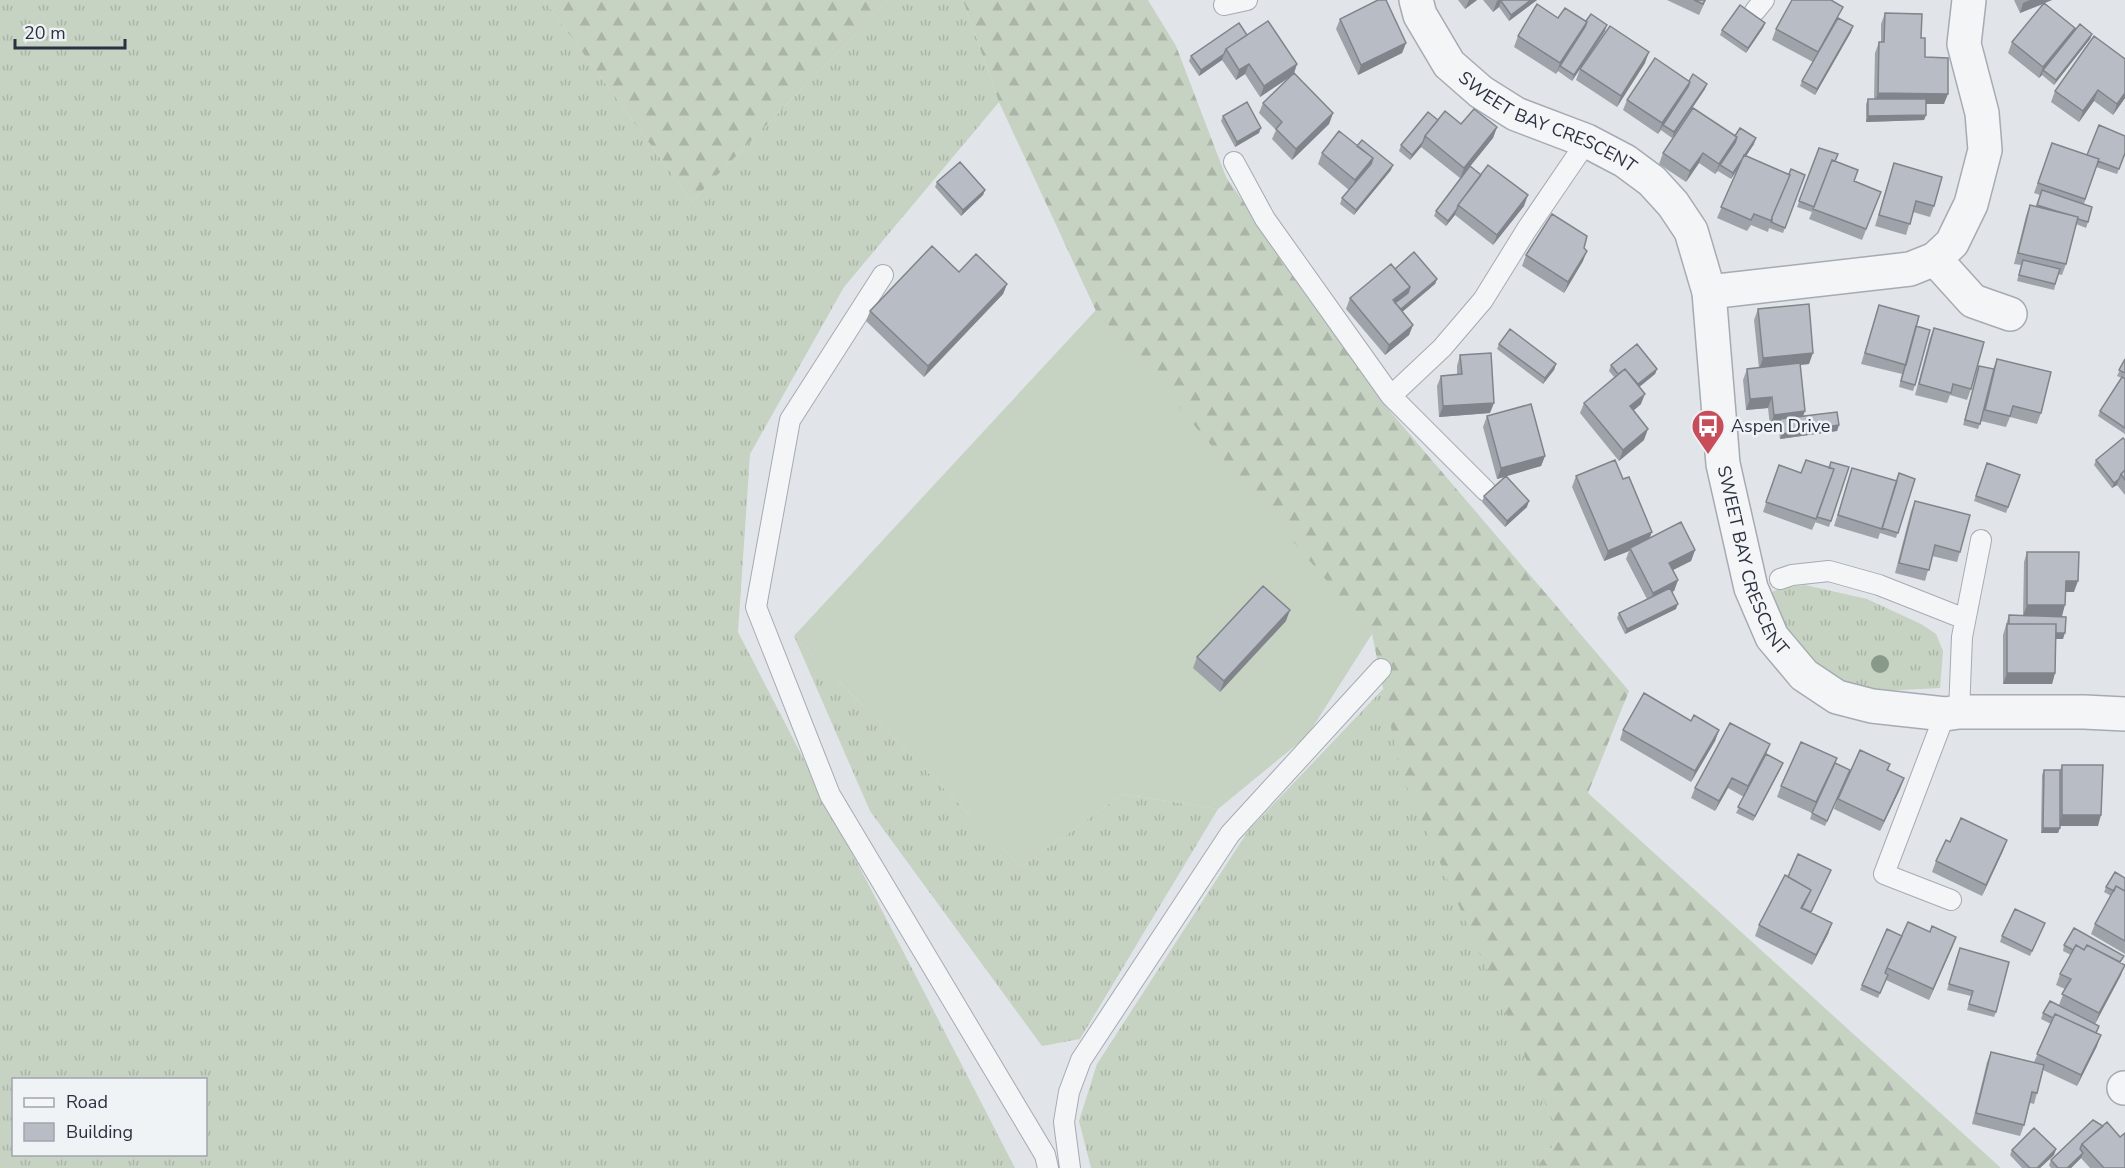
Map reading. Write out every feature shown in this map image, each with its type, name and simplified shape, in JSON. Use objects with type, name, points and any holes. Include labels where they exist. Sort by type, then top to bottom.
[{"type":"street","name":"SWEET BAY CRESCENT","points":[[1416,0],[1420,15],[1449,64],[1481,92],[1516,114],[1587,141],[1625,161],[1652,181],[1673,204],[1691,231],[1710,292],[1723,464],[1751,588],[1772,637],[1804,675],[1838,697],[1872,706],[1952,713],[2125,714]]},
{"type":"street","points":[[1710,292],[1910,269],[1935,259],[1952,243],[1971,204],[1985,150],[1982,113],[1964,44],[1963,1]]},
{"type":"street","points":[[1935,259],[1973,301],[2010,314]]},
{"type":"lane","points":[[1224,5],[1247,0]]},
{"type":"lane","points":[[1391,396],[1442,348],[1483,300],[1527,229],[1587,141]]},
{"type":"lane","points":[[1234,162],[1265,219],[1391,396],[1486,491]]},
{"type":"lane","points":[[883,275],[790,420],[756,607],[830,795],[1045,1155],[1048,1168]]},
{"type":"lane","points":[[1951,900],[1884,874],[1952,713],[1965,619],[1981,540]]},
{"type":"lane","points":[[1780,579],[1792,575],[1829,571],[1878,585],[1965,619]]},
{"type":"lane","points":[[1070,1168],[1064,1122],[1069,1092],[1081,1060],[1230,834],[1382,669]]},
{"type":"green space","points":[[0,0],[544,0],[692,201],[889,0],[963,0],[999,102],[844,287],[750,454],[738,632],[1015,1168],[0,1168]]},
{"type":"green space","points":[[544,0],[889,0],[692,201]]},
{"type":"green space","points":[[963,0],[1148,0],[1176,46],[1226,177],[1383,403],[1629,691],[1588,793],[2001,1168],[1536,1168],[1560,1137],[1400,771],[1372,634],[1123,369],[999,102]]},
{"type":"green space","points":[[1096,310],[1372,634],[1307,736],[1218,809],[1123,794],[1021,867],[794,636]]},
{"type":"green space","points":[[1805,585],[1867,599],[1921,624],[1936,634],[1943,651],[1940,688],[1880,691],[1852,685],[1823,673],[1789,638],[1766,595],[1780,588]]},
{"type":"green space","points":[[794,636],[1021,867],[1123,794],[1218,809],[1080,1039],[1042,1046],[870,811]]},
{"type":"green space","points":[[1383,689],[1560,1137],[1536,1168],[1091,1168],[1079,1121],[1097,1064],[1248,831]]},
{"type":"building","points":[[1378,0],[1386,0],[1406,43],[1361,65],[1340,19]]},
{"type":"building","points":[[1531,0],[1511,15],[1501,1]]},
{"type":"building","points":[[1792,0],[1831,0],[1843,7],[1818,52],[1776,29]]},
{"type":"building","points":[[2044,3],[2075,28],[2043,67],[2012,42]]},
{"type":"building","points":[[1537,4],[1558,18],[1565,8],[1587,22],[1560,63],[1518,36]]},
{"type":"building","points":[[1740,5],[1765,23],[1748,48],[1722,30]]},
{"type":"building","points":[[1885,13],[1922,14],[1921,38],[1925,38],[1925,57],[1948,58],[1948,94],[1878,93],[1879,42],[1884,42]]},
{"type":"building","points":[[1591,14],[1607,25],[1574,75],[1560,66]]},
{"type":"building","points":[[1838,18],[1853,26],[1817,89],[1802,81]]},
{"type":"building","points":[[1268,21],[1297,64],[1264,86],[1249,64],[1239,70],[1226,49]]},
{"type":"building","points":[[1239,23],[1247,35],[1201,70],[1191,56]]},
{"type":"building","points":[[2080,24],[2092,34],[2056,80],[2043,70]]},
{"type":"building","points":[[1610,26],[1649,52],[1621,96],[1580,69]]},
{"type":"building","points":[[2094,36],[2125,59],[2125,93],[2117,104],[2098,90],[2083,111],[2055,91]]},
{"type":"building","points":[[1655,58],[1690,82],[1662,123],[1627,100]]},
{"type":"building","points":[[1294,73],[1333,113],[1296,149],[1276,129],[1282,122],[1263,103]]},
{"type":"building","points":[[1693,74],[1707,84],[1674,132],[1663,125],[1688,87]]},
{"type":"building","points":[[1868,99],[1926,99],[1926,115],[1868,116]]},
{"type":"building","points":[[1247,102],[1261,128],[1237,142],[1223,116]]},
{"type":"building","points":[[1693,108],[1737,137],[1719,164],[1703,153],[1690,171],[1663,153]]},
{"type":"building","points":[[1474,109],[1497,127],[1464,168],[1425,136],[1445,111],[1461,124]]},
{"type":"building","points":[[1428,112],[1438,120],[1412,155],[1401,145]]},
{"type":"building","points":[[2099,125],[2125,136],[2125,153],[2119,169],[2087,155]]},
{"type":"building","points":[[1740,128],[1756,138],[1733,173],[1720,165],[1735,143],[1737,137],[1735,136]]},
{"type":"building","points":[[1339,131],[1373,158],[1355,180],[1322,153]]},
{"type":"building","points":[[1362,140],[1393,165],[1356,210],[1342,198],[1371,164],[1373,158],[1357,146]]},
{"type":"building","points":[[2052,143],[2099,159],[2085,199],[2038,183]]},
{"type":"building","points":[[1819,148],[1838,154],[1835,161],[1832,160],[1814,207],[1799,201]]},
{"type":"building","points":[[1744,155],[1790,175],[1772,221],[1754,214],[1751,220],[1721,207]]},
{"type":"building","points":[[1832,160],[1858,170],[1854,181],[1881,192],[1866,229],[1813,209]]},
{"type":"building","points":[[960,162],[985,190],[963,210],[937,182]]},
{"type":"building","points":[[1894,163],[1942,177],[1934,206],[1916,201],[1910,224],[1879,215]]},
{"type":"building","points":[[1488,165],[1528,195],[1497,235],[1458,205]]},
{"type":"building","points":[[1470,166],[1481,175],[1448,221],[1436,211]]},
{"type":"building","points":[[1791,169],[1805,175],[1785,228],[1771,222]]},
{"type":"building","points":[[2042,190],[2092,207],[2088,222],[2037,205]]},
{"type":"building","points":[[2030,205],[2078,217],[2066,264],[2018,253]]},
{"type":"building","points":[[1552,214],[1587,236],[1584,248],[1587,251],[1568,282],[1526,255]]},
{"type":"building","points":[[932,246],[959,272],[976,254],[1007,284],[928,366],[870,311]]},
{"type":"building","points":[[1414,252],[1437,279],[1401,309],[1395,303],[1408,293],[1410,287],[1395,269]]},
{"type":"building","points":[[2023,260],[2060,269],[2055,284],[2019,275]]},
{"type":"building","points":[[1391,264],[1410,287],[1393,300],[1413,325],[1389,345],[1350,298]]},
{"type":"building","points":[[1809,304],[1813,353],[1763,358],[1758,309]]},
{"type":"building","points":[[1879,305],[1919,316],[1906,365],[1865,353]]},
{"type":"building","points":[[1916,326],[1930,330],[1915,385],[1901,381]]},
{"type":"building","points":[[1934,328],[1984,342],[1971,389],[1953,384],[1951,393],[1919,384]]},
{"type":"building","points":[[1510,329],[1556,364],[1545,378],[1499,344]]},
{"type":"building","points":[[1637,344],[1657,369],[1638,384],[1625,369],[1618,374],[1611,365]]},
{"type":"building","points":[[1491,353],[1494,403],[1443,406],[1441,376],[1462,374],[1460,355]]},
{"type":"building","points":[[1997,359],[2051,372],[2041,413],[2013,406],[2010,416],[1985,410]]},
{"type":"building","points":[[2125,359],[2125,373],[2119,370]]},
{"type":"building","points":[[1800,363],[1805,411],[1774,415],[1772,397],[1750,399],[1747,369]]},
{"type":"building","points":[[1979,366],[1994,369],[1980,424],[1965,420]]},
{"type":"building","points":[[1625,369],[1645,394],[1630,406],[1648,429],[1623,450],[1584,403]]},
{"type":"building","points":[[2122,377],[2125,379],[2125,428],[2100,411]]},
{"type":"building","points":[[1531,404],[1545,456],[1501,468],[1487,416]]},
{"type":"building","points":[[1837,412],[1839,425],[1782,434],[1780,419]]},
{"type":"building","points":[[2123,438],[2125,440],[2125,470],[2114,483],[2096,460]]},
{"type":"building","points":[[1615,460],[1623,479],[1629,477],[1652,532],[1608,551],[1576,476]]},
{"type":"building","points":[[1806,460],[1834,469],[1816,519],[1766,502],[1779,465],[1801,473]]},
{"type":"building","points":[[1831,462],[1849,467],[1831,521],[1817,517],[1834,469],[1829,468]]},
{"type":"building","points":[[1987,463],[2020,475],[2008,507],[1976,496]]},
{"type":"building","points":[[1852,468],[1897,481],[1882,529],[1838,515]]},
{"type":"building","points":[[1899,473],[1915,479],[1898,533],[1882,528]]},
{"type":"building","points":[[1506,476],[1529,501],[1507,521],[1484,496]]},
{"type":"building","points":[[1915,501],[1970,515],[1960,552],[1935,545],[1929,570],[1899,563]]},
{"type":"building","points":[[1681,522],[1695,550],[1669,563],[1678,580],[1653,593],[1630,548]]},
{"type":"building","points":[[2027,552],[2079,552],[2078,581],[2066,581],[2065,605],[2027,605]]},
{"type":"building","points":[[1263,586],[1290,610],[1224,681],[1197,657]]},
{"type":"building","points":[[1670,588],[1678,604],[1627,629],[1619,613]]},
{"type":"building","points":[[2009,615],[2066,617],[2065,633],[2056,633],[2056,624],[2009,624]]},
{"type":"building","points":[[2007,624],[2056,624],[2055,673],[2007,673]]},
{"type":"building","points":[[1644,693],[1691,721],[1694,715],[1719,730],[1695,771],[1623,730]]},
{"type":"building","points":[[1730,723],[1770,744],[1748,786],[1732,778],[1719,801],[1695,788]]},
{"type":"building","points":[[1801,742],[1837,758],[1816,802],[1781,786]]},
{"type":"building","points":[[1860,750],[1890,764],[1887,770],[1904,778],[1884,821],[1838,799]]},
{"type":"building","points":[[1766,754],[1783,763],[1755,816],[1738,807]]},
{"type":"building","points":[[1835,763],[1850,770],[1827,821],[1812,813]]},
{"type":"building","points":[[2062,765],[2103,765],[2101,815],[2062,815]]},
{"type":"building","points":[[2044,770],[2060,770],[2060,828],[2043,828]]},
{"type":"building","points":[[1961,818],[2007,840],[1986,885],[1936,861],[1946,840],[1950,842]]},
{"type":"building","points":[[1798,854],[1831,870],[1811,912],[1802,908],[1811,890],[1788,877]]},
{"type":"building","points":[[2115,872],[2125,878],[2125,891],[2116,886],[2114,891],[2106,887]]},
{"type":"building","points":[[1785,875],[1811,890],[1801,908],[1832,923],[1816,955],[1759,925]]},
{"type":"building","points":[[2116,886],[2125,891],[2125,941],[2095,924]]},
{"type":"building","points":[[2015,909],[2045,923],[2032,951],[2002,936]]},
{"type":"building","points":[[1908,922],[1930,932],[1932,926],[1956,937],[1933,989],[1887,968]]},
{"type":"building","points":[[2074,928],[2124,956],[2120,962],[2087,945],[2084,950],[2076,945],[2073,950],[2064,945]]},
{"type":"building","points":[[1887,929],[1902,936],[1885,973],[1888,975],[1880,993],[1862,985]]},
{"type":"building","points":[[2076,945],[2084,950],[2087,945],[2125,965],[2099,1013],[2062,994],[2071,979],[2060,974]]},
{"type":"building","points":[[1960,948],[2009,962],[1996,1012],[1969,1004],[1973,991],[1949,984]]},
{"type":"building","points":[[2050,1001],[2099,1026],[2096,1033],[2055,1014],[2053,1018],[2043,1013]]},
{"type":"building","points":[[2055,1014],[2101,1035],[2081,1075],[2037,1054]]},
{"type":"building","points":[[1991,1052],[2044,1065],[2037,1093],[2032,1092],[2024,1125],[1976,1113]]},
{"type":"building","points":[[2093,1120],[2103,1126],[2082,1144],[2080,1149],[2083,1153],[2067,1168],[2058,1168],[2051,1160]]},
{"type":"building","points":[[2107,1122],[2120,1137],[2125,1133],[2125,1168],[2104,1168],[2082,1144]]},
{"type":"building","points":[[2034,1128],[2056,1149],[2037,1168],[2030,1168],[2012,1150]]},
{"type":"place","name":"Aspen Drive","points":[[1708,455]]}]
